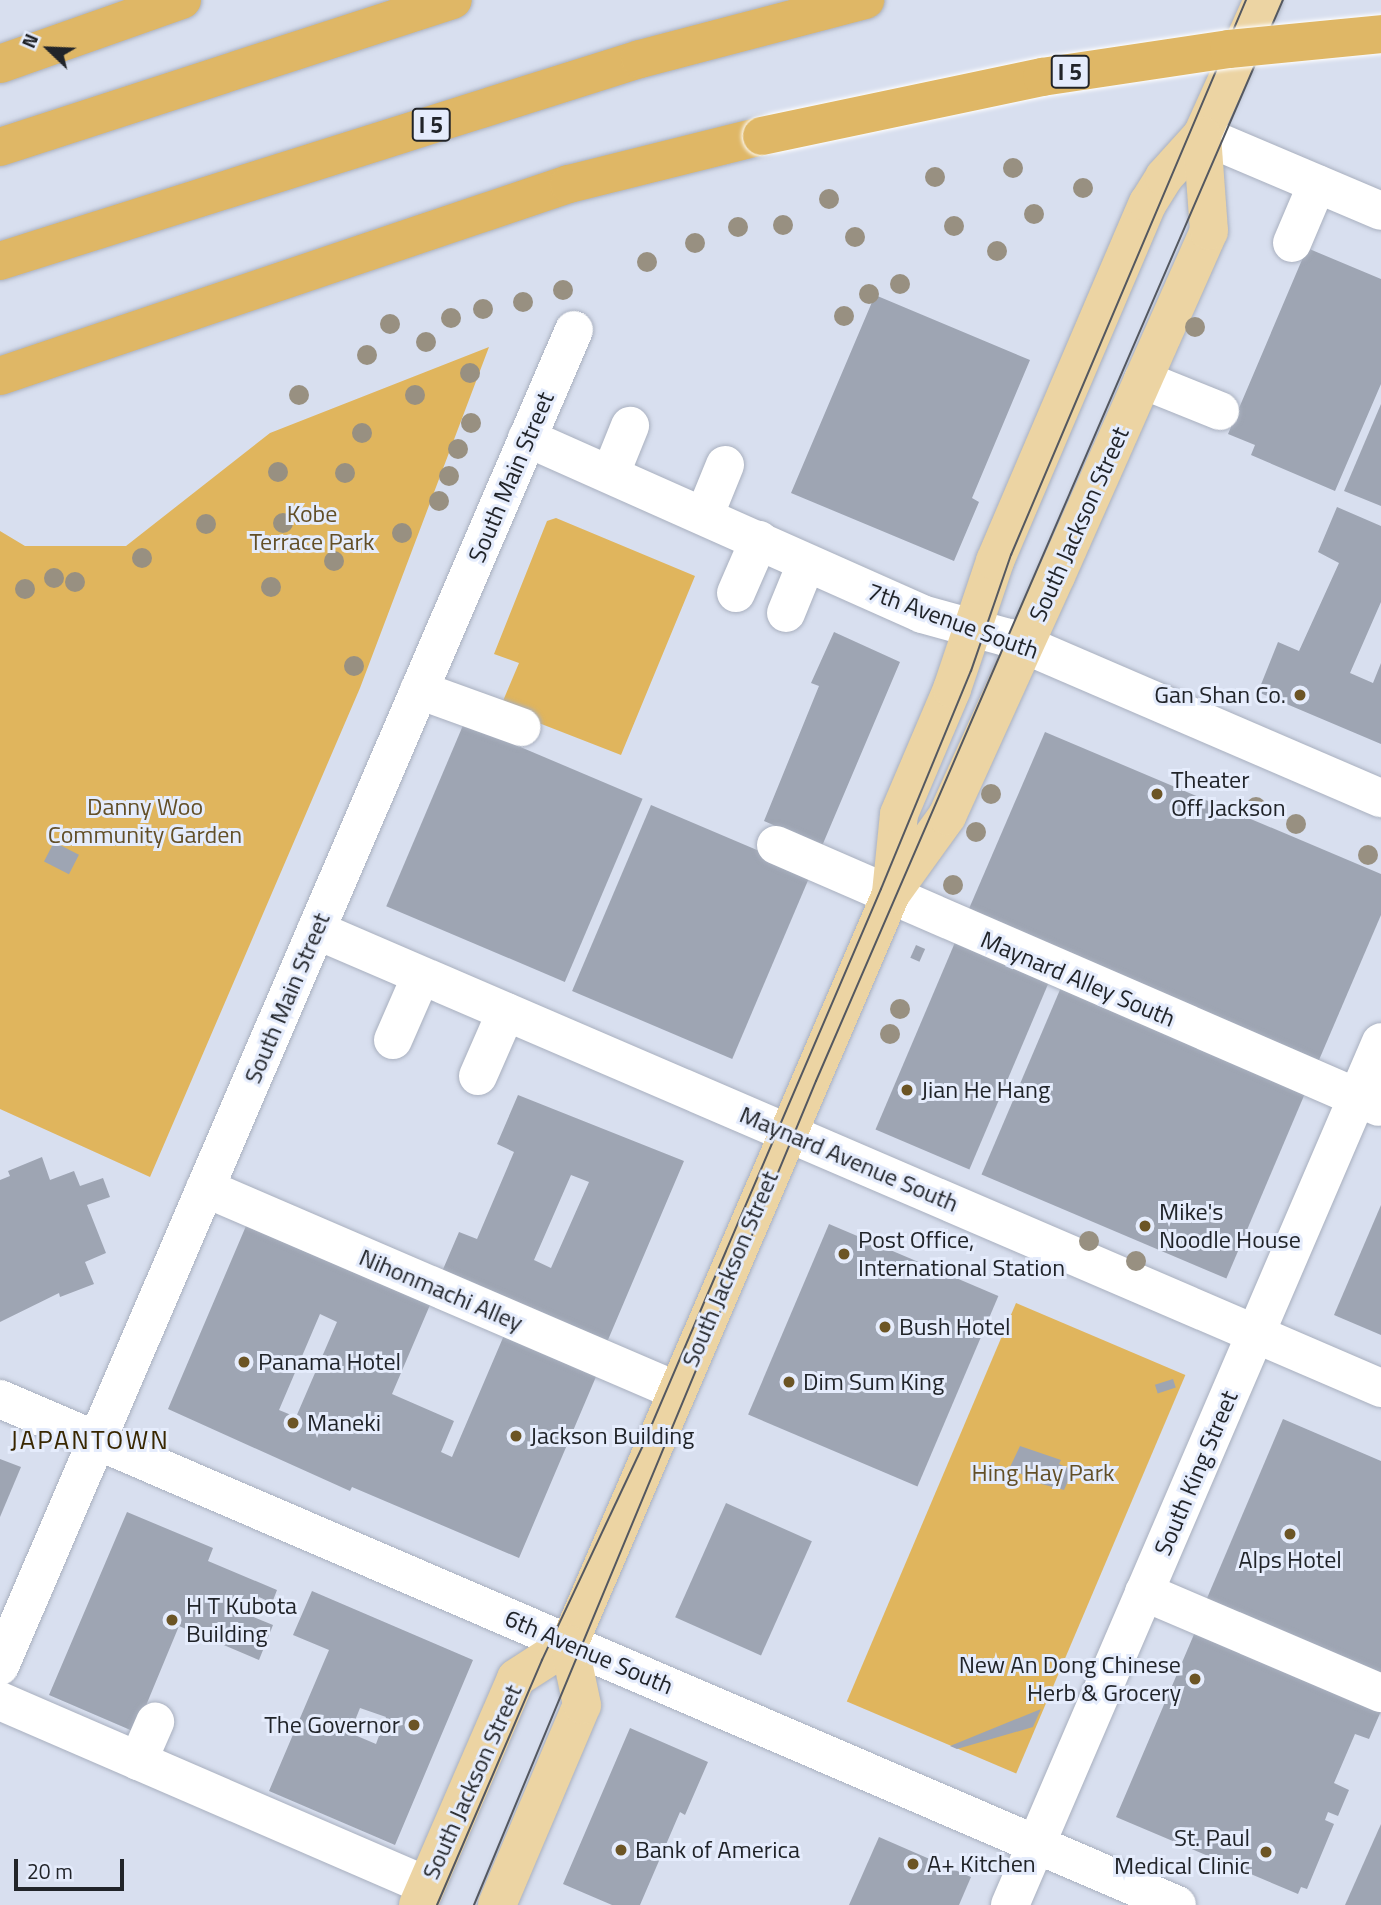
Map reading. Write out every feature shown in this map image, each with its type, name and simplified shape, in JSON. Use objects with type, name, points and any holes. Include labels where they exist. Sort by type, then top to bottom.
[{"type":"highway","points":[[0,64],[182,0]]},
{"type":"highway","points":[[0,147],[453,0]]},
{"type":"highway","name":"I 5","points":[[0,261],[640,59],[865,0]]},
{"type":"highway","name":"I 5","points":[[0,376],[569,184],[762,136],[1042,77],[1229,49],[1381,34]]},
{"type":"main road","name":"South Jackson Street","points":[[891,894],[899,814],[972,628],[995,561],[1148,203],[1164,177],[1202,135],[1262,0]]},
{"type":"main road","name":"South Jackson Street","points":[[422,1895],[516,1678],[569,1644],[891,894],[947,816],[1026,646],[1209,231],[1202,135]]},
{"type":"main road","points":[[496,1905],[582,1705],[569,1644]]},
{"type":"street","points":[[1202,135],[1381,211]]},
{"type":"street","points":[[1292,243],[1317,184]]},
{"type":"street","name":"South Main Street","points":[[0,1666],[574,330]]},
{"type":"street","points":[[1143,380],[1220,411]]},
{"type":"street","points":[[611,473],[630,426]]},
{"type":"street","name":"7th Avenue South","points":[[527,438],[705,514],[806,564],[922,614],[1026,646],[1381,798]]},
{"type":"street","points":[[705,514],[725,465]]},
{"type":"street","points":[[736,593],[759,540]]},
{"type":"street","points":[[786,613],[806,564]]},
{"type":"street","points":[[419,690],[521,727]]},
{"type":"street","name":"Maynard Alley South","points":[[776,845],[891,894],[945,922],[1369,1103]]},
{"type":"street","name":"Maynard Avenue South","points":[[316,930],[1381,1388]]},
{"type":"street","points":[[393,1040],[421,976]]},
{"type":"street","points":[[478,1076],[506,1012]]},
{"type":"street","name":"South King Street","points":[[1010,1905],[1255,1334],[1369,1103],[1381,1042]]},
{"type":"street","name":"Nihonmachi Alley","points":[[205,1188],[677,1391]]},
{"type":"street","name":"6th Avenue South","points":[[0,1399],[1177,1905]]},
{"type":"street","points":[[1144,1592],[1381,1693]]},
{"type":"street","points":[[0,1701],[138,1761],[422,1895]]},
{"type":"street","points":[[138,1761],[155,1722]]},
{"type":"green space","name":"Danny Woo Community Garden","points":[[489,347],[360,688],[150,1177],[0,1109],[0,531],[25,546],[126,546],[270,433]]},
{"type":"green space","points":[[556,518],[695,576],[621,755],[500,708],[519,663],[494,654],[547,521]]},
{"type":"green space","name":"Hing Hay Park","points":[[1016,1303],[1185,1375],[1016,1773],[847,1702]]},
{"type":"building","points":[[1307,248],[1381,279],[1381,384],[1335,491],[1251,455],[1255,445],[1228,434]]},
{"type":"building","points":[[875,295],[1030,360],[972,498],[979,502],[954,561],[791,493]]},
{"type":"building","points":[[1381,404],[1381,506],[1344,491]]},
{"type":"building","points":[[1337,507],[1381,526],[1381,602],[1350,673],[1373,683],[1381,663],[1381,744],[1258,692],[1278,642],[1299,651],[1339,563],[1318,552]]},
{"type":"building","points":[[834,632],[900,662],[822,846],[764,821],[819,686],[811,683]]},
{"type":"building","points":[[464,723],[643,799],[565,982],[386,906]]},
{"type":"building","points":[[1045,732],[1381,874],[1381,915],[1316,1067],[965,918]]},
{"type":"building","points":[[651,805],[811,873],[732,1059],[572,991]]},
{"type":"building","points":[[54,842],[79,855],[69,874],[44,862]]},
{"type":"building","points":[[956,940],[1050,980],[969,1169],[876,1130]]},
{"type":"building","points":[[916,945],[925,949],[919,962],[910,958]]},
{"type":"building","points":[[1062,985],[1307,1089],[1226,1279],[982,1175]]},
{"type":"building","points":[[518,1095],[684,1161],[602,1354],[438,1281],[459,1232],[477,1239],[514,1152],[497,1144]],"holes":[[[571,1175],[589,1182],[551,1268],[534,1260]]]},
{"type":"building","points":[[42,1157],[50,1180],[74,1171],[80,1186],[103,1178],[110,1197],[87,1205],[106,1253],[85,1262],[94,1284],[60,1297],[59,1293],[0,1322],[0,1180],[10,1176],[8,1171]]},
{"type":"building","points":[[1381,1205],[1381,1335],[1334,1315]]},
{"type":"building","name":"Bush Hotel","points":[[829,1224],[998,1296],[917,1486],[748,1415]]},
{"type":"building","points":[[246,1226],[430,1305],[392,1394],[454,1421],[441,1452],[452,1457],[505,1333],[598,1372],[519,1558],[352,1487],[350,1491],[168,1409]],"holes":[[[320,1314],[337,1322],[296,1417],[279,1410]]]},
{"type":"building","points":[[1173,1379],[1176,1388],[1158,1393],[1155,1385]]},
{"type":"building","name":"Alps Hotel","points":[[1283,1419],[1381,1461],[1381,1682],[1202,1610]]},
{"type":"building","points":[[1020,1446],[1061,1460],[1059,1464],[1073,1470],[1064,1490],[1034,1482],[1010,1467]]},
{"type":"building","points":[[0,1459],[21,1467],[0,1517]]},
{"type":"building","points":[[726,1503],[812,1541],[761,1655],[675,1617]]},
{"type":"building","name":"H T Kubota Building","points":[[127,1512],[213,1548],[208,1561],[277,1590],[272,1603],[259,1597],[251,1616],[273,1625],[259,1660],[179,1626],[135,1732],[49,1695]]},
{"type":"building","name":"The Governor","points":[[312,1591],[473,1660],[395,1845],[269,1791],[329,1650],[293,1635]],"holes":[[[360,1708],[386,1717],[376,1744],[350,1733]]]},
{"type":"building","points":[[1195,1632],[1381,1711],[1369,1739],[1355,1734],[1334,1783],[1349,1790],[1338,1816],[1328,1812],[1325,1820],[1334,1824],[1307,1889],[1301,1887],[1298,1894],[1116,1817]]},
{"type":"building","points":[[1041,1709],[1033,1727],[957,1749],[950,1746]]},
{"type":"building","name":"Bank of America","points":[[630,1728],[708,1762],[685,1815],[680,1812],[640,1905],[612,1905],[563,1884]]},
{"type":"building","points":[[1381,1824],[1381,1905],[1345,1905]]},
{"type":"building","points":[[879,1837],[971,1877],[959,1905],[849,1905]]},
{"type":"tram line","points":[[437,1905],[542,1660],[643,1445],[881,889],[971,671],[1011,555],[1246,0]]},
{"type":"tram line","points":[[474,1905],[816,1081],[1283,0]]},
{"type":"place","name":"Gan Shan Co.","points":[[1300,695]]},
{"type":"place","name":"Theater Off Jackson","points":[[1157,794]]},
{"type":"place","name":"Jian He Hang","points":[[907,1090]]},
{"type":"place","name":"Mike's Noodle House","points":[[1145,1226]]},
{"type":"place","name":"Post Office, International Station","points":[[844,1254]]},
{"type":"place","name":"Bush Hotel","points":[[885,1327]]},
{"type":"place","name":"Panama Hotel","points":[[244,1362]]},
{"type":"place","name":"Dim Sum King","points":[[789,1382]]},
{"type":"place","name":"Maneki","points":[[293,1423]]},
{"type":"place","name":"Jackson Building","points":[[516,1436]]},
{"type":"place","name":"Alps Hotel","points":[[1290,1534]]},
{"type":"place","name":"H T Kubota Building","points":[[172,1620]]},
{"type":"place","name":"New An Dong Chinese Herb & Grocery","points":[[1195,1679]]},
{"type":"place","name":"The Governor","points":[[414,1725]]},
{"type":"place","name":"Bank of America","points":[[621,1850]]},
{"type":"place","name":"St. Paul Medical Clinic","points":[[1266,1852]]},
{"type":"place","name":"A+ Kitchen","points":[[913,1864]]},
{"type":"district","name":"JAPANTOWN","points":[[90,1440]]},
{"type":"park label","name":"Kobe Terrace Park","points":[[312,528]]}]
